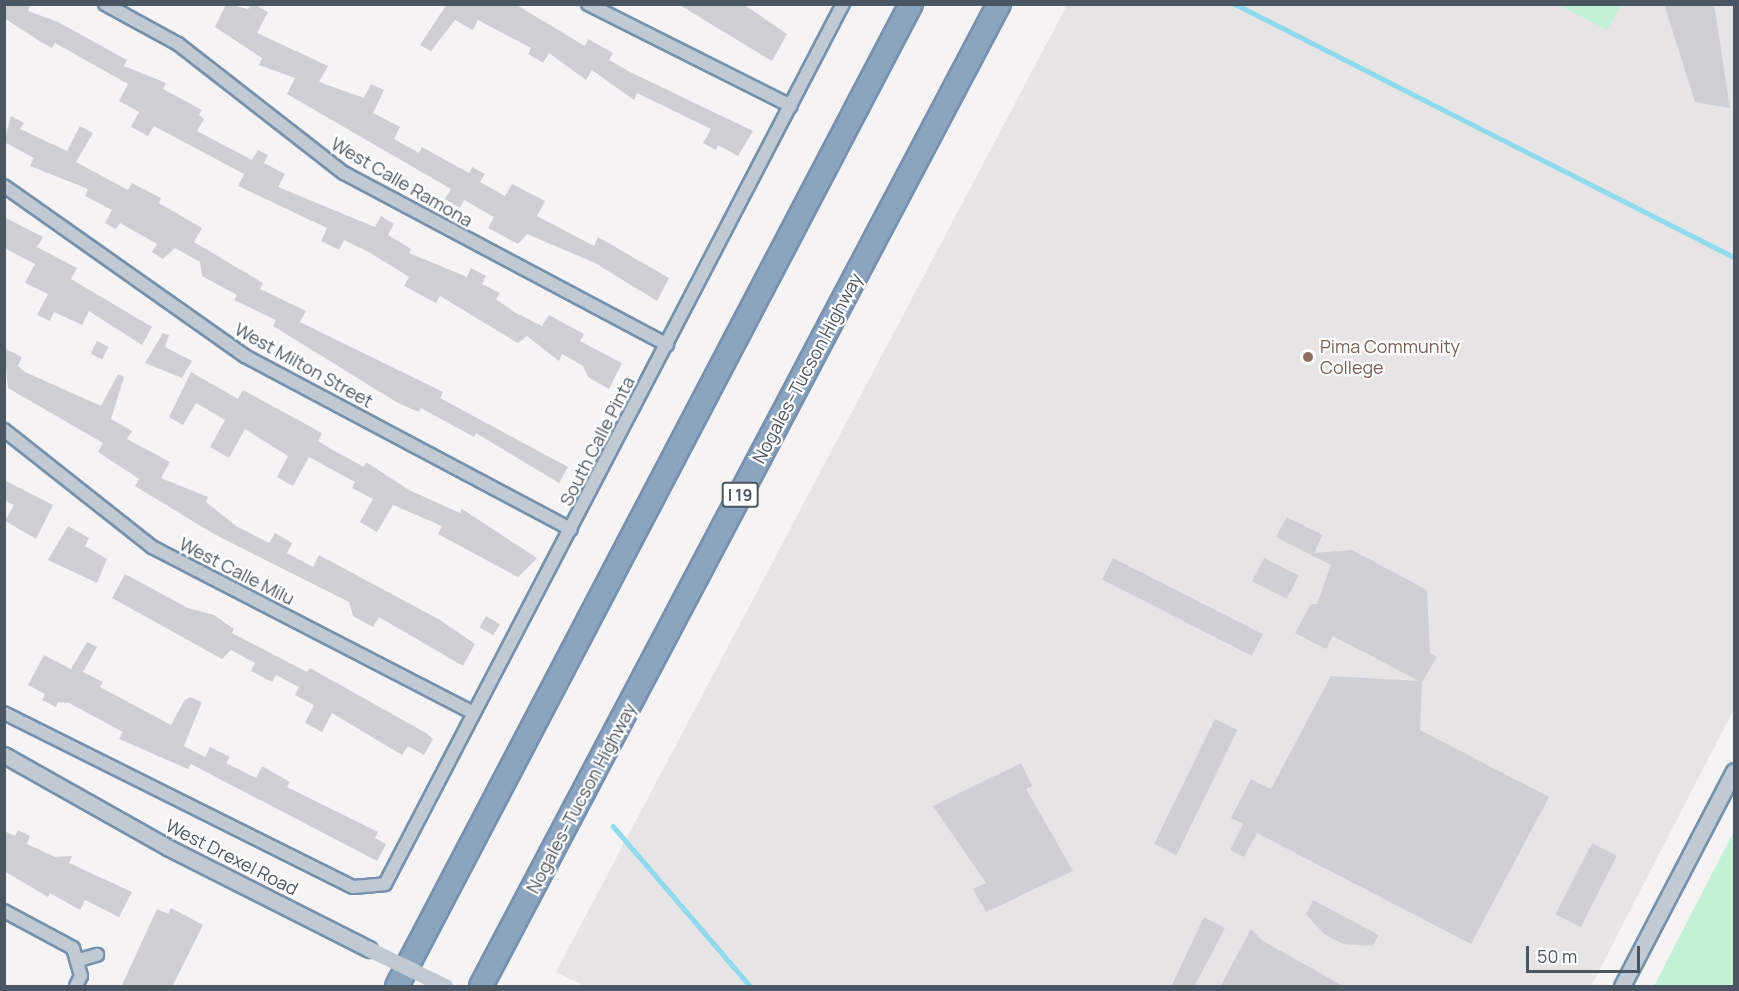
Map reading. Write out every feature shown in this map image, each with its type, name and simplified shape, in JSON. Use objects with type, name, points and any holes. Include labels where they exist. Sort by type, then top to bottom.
[{"type":"highway","points":[[397,987],[911,4]]},
{"type":"highway","name":"Nogales–Tucson Highway","points":[[481,987],[999,4]]},
{"type":"street","name":"West Calle Ramona","points":[[105,4],[178,44],[344,173],[667,345]]},
{"type":"street","points":[[588,4],[791,106]]},
{"type":"street","name":"South Calle Pinta","points":[[376,888],[391,876],[473,713],[572,529],[843,4]]},
{"type":"street","name":"West Milton Street","points":[[4,186],[244,356],[572,529]]},
{"type":"street","name":"West Calle Milu","points":[[4,430],[152,548],[473,713]]},
{"type":"street","name":"West Drexel Road","points":[[4,713],[353,887],[376,888]]},
{"type":"street","name":"West Drexel Road","points":[[4,755],[169,848],[444,987]]},
{"type":"street","points":[[1622,987],[1734,771]]},
{"type":"street","points":[[4,911],[58,937],[79,960],[76,987]]},
{"type":"street","points":[[79,960],[97,955]]},
{"type":"shaded area","name":"Pima Community College","points":[[1067,5],[1734,5],[1734,709],[1591,986],[585,986],[556,972]]},
{"type":"green space","points":[[1559,5],[1621,5],[1607,30]]},
{"type":"green space","points":[[1734,831],[1734,986],[1654,986]]},
{"type":"building","points":[[4,4],[31,4],[28,11],[58,22],[127,60],[124,66],[166,83],[163,89],[202,110],[199,115],[204,119],[197,131],[252,160],[258,150],[268,155],[264,163],[285,174],[278,187],[375,227],[381,216],[394,224],[388,235],[411,249],[409,253],[467,277],[471,268],[486,276],[482,284],[500,293],[496,299],[514,312],[542,326],[549,315],[584,334],[580,341],[622,363],[609,389],[588,377],[583,366],[562,354],[559,361],[527,336],[518,343],[440,296],[436,303],[404,286],[409,277],[369,252],[344,240],[339,250],[321,241],[327,228],[238,186],[244,174],[154,126],[148,136],[131,127],[139,112],[119,101],[128,84],[55,43],[52,48],[41,42],[4,18]]},
{"type":"building","points":[[226,4],[248,9],[253,4],[268,12],[257,33],[328,66],[319,82],[364,98],[371,84],[384,90],[373,113],[400,127],[394,139],[419,153],[422,147],[469,173],[472,167],[485,174],[480,182],[505,196],[512,184],[545,201],[537,216],[594,246],[598,237],[669,278],[657,301],[595,263],[527,234],[518,244],[488,228],[494,217],[464,200],[460,208],[445,199],[451,189],[287,94],[295,78],[259,65],[262,58],[215,27]]},
{"type":"building","points":[[447,4],[515,4],[585,46],[588,39],[613,53],[609,60],[630,72],[753,131],[738,156],[718,145],[716,150],[703,143],[711,129],[637,93],[634,100],[592,70],[586,80],[549,53],[543,63],[528,54],[531,48],[478,20],[473,30],[455,20],[431,51],[420,45]]},
{"type":"building","points":[[678,4],[743,4],[787,34],[772,61]]},
{"type":"building","points":[[1664,4],[1714,4],[1730,108],[1695,102]]},
{"type":"building","points":[[11,116],[24,123],[20,129],[67,151],[80,126],[93,133],[76,162],[128,190],[132,183],[161,198],[159,203],[202,228],[194,242],[263,283],[260,289],[306,311],[300,322],[443,392],[440,398],[568,467],[559,483],[476,433],[474,437],[421,408],[419,412],[398,403],[273,326],[276,320],[234,300],[237,295],[202,276],[200,262],[175,248],[163,259],[152,252],[157,244],[120,223],[116,229],[105,223],[112,210],[85,196],[88,189],[30,166],[34,158],[4,142]]},
{"type":"building","points":[[4,217],[43,237],[37,247],[77,268],[71,279],[152,327],[142,345],[89,311],[82,325],[54,312],[50,321],[37,315],[48,294],[25,283],[35,264],[4,248]]},
{"type":"building","points":[[163,333],[169,335],[165,347],[192,361],[182,378],[145,363]]},
{"type":"building","points":[[97,341],[109,347],[102,359],[91,353]]},
{"type":"building","points":[[4,348],[22,357],[18,366],[25,372],[101,406],[118,374],[124,377],[111,419],[132,431],[127,439],[170,462],[161,478],[208,497],[206,502],[236,526],[269,543],[275,533],[292,543],[287,553],[313,567],[319,555],[440,620],[475,644],[463,666],[379,617],[373,627],[353,616],[349,602],[214,534],[135,486],[139,479],[98,452],[103,443],[8,388]]},
{"type":"building","points":[[191,372],[238,399],[243,390],[322,433],[318,441],[331,449],[364,467],[366,462],[409,490],[460,513],[462,509],[537,558],[518,577],[438,534],[442,526],[393,505],[377,532],[360,522],[373,499],[352,488],[355,482],[309,457],[293,486],[277,477],[288,456],[245,429],[229,458],[210,447],[225,420],[196,403],[183,425],[169,417]]},
{"type":"building","points":[[4,480],[53,505],[36,539],[5,521],[14,505],[4,500]]},
{"type":"building","points":[[1287,517],[1323,535],[1314,553],[1352,550],[1427,590],[1430,653],[1437,657],[1422,682],[1420,730],[1549,797],[1471,944],[1257,833],[1244,857],[1230,850],[1243,824],[1231,818],[1251,779],[1271,789],[1331,676],[1419,681],[1333,636],[1326,649],[1295,633],[1311,604],[1317,604],[1331,565],[1276,537]]},
{"type":"building","points":[[68,526],[89,538],[85,546],[107,559],[97,583],[48,560]]},
{"type":"building","points":[[1113,558],[1263,634],[1252,656],[1102,579]]},
{"type":"building","points":[[1264,558],[1299,576],[1287,599],[1252,581]]},
{"type":"building","points":[[125,574],[188,608],[214,615],[234,629],[232,633],[307,672],[310,668],[426,733],[433,739],[424,755],[408,746],[402,755],[332,713],[322,732],[305,723],[314,705],[295,695],[299,687],[276,675],[272,682],[251,671],[255,663],[231,650],[222,659],[112,598]]},
{"type":"building","points":[[486,616],[500,624],[493,635],[480,627]]},
{"type":"building","points":[[87,642],[97,647],[83,672],[103,682],[100,687],[171,725],[184,701],[190,697],[202,702],[184,746],[205,757],[210,747],[230,757],[226,763],[256,778],[262,766],[290,782],[287,787],[378,832],[375,838],[386,844],[377,861],[191,764],[188,769],[119,739],[123,732],[69,703],[58,702],[56,707],[42,700],[45,694],[28,685],[44,655],[71,669]]},
{"type":"building","points":[[1215,719],[1237,730],[1177,855],[1154,844]]},
{"type":"building","points":[[1021,763],[1032,786],[1026,789],[1073,871],[986,912],[973,889],[986,883],[933,806]]},
{"type":"building","points":[[18,830],[30,836],[27,844],[55,857],[72,856],[69,863],[132,892],[119,917],[85,900],[80,910],[50,893],[48,897],[4,871],[4,831],[15,836]]},
{"type":"building","points":[[1592,843],[1617,856],[1581,927],[1556,914]]},
{"type":"building","points":[[1313,900],[1379,935],[1372,946],[1343,944],[1324,934],[1306,914]]},
{"type":"building","points":[[171,908],[203,925],[172,987],[121,987],[157,909],[168,914]]},
{"type":"building","points":[[1204,917],[1225,928],[1194,987],[1171,987]]},
{"type":"building","points":[[1251,929],[1263,941],[1345,987],[1220,987]]},
{"type":"waterway","points":[[1235,4],[1734,257]]},
{"type":"waterway","points":[[613,826],[750,986]]},
{"type":"place","name":"Pima Community College","points":[[1308,357]]}]
